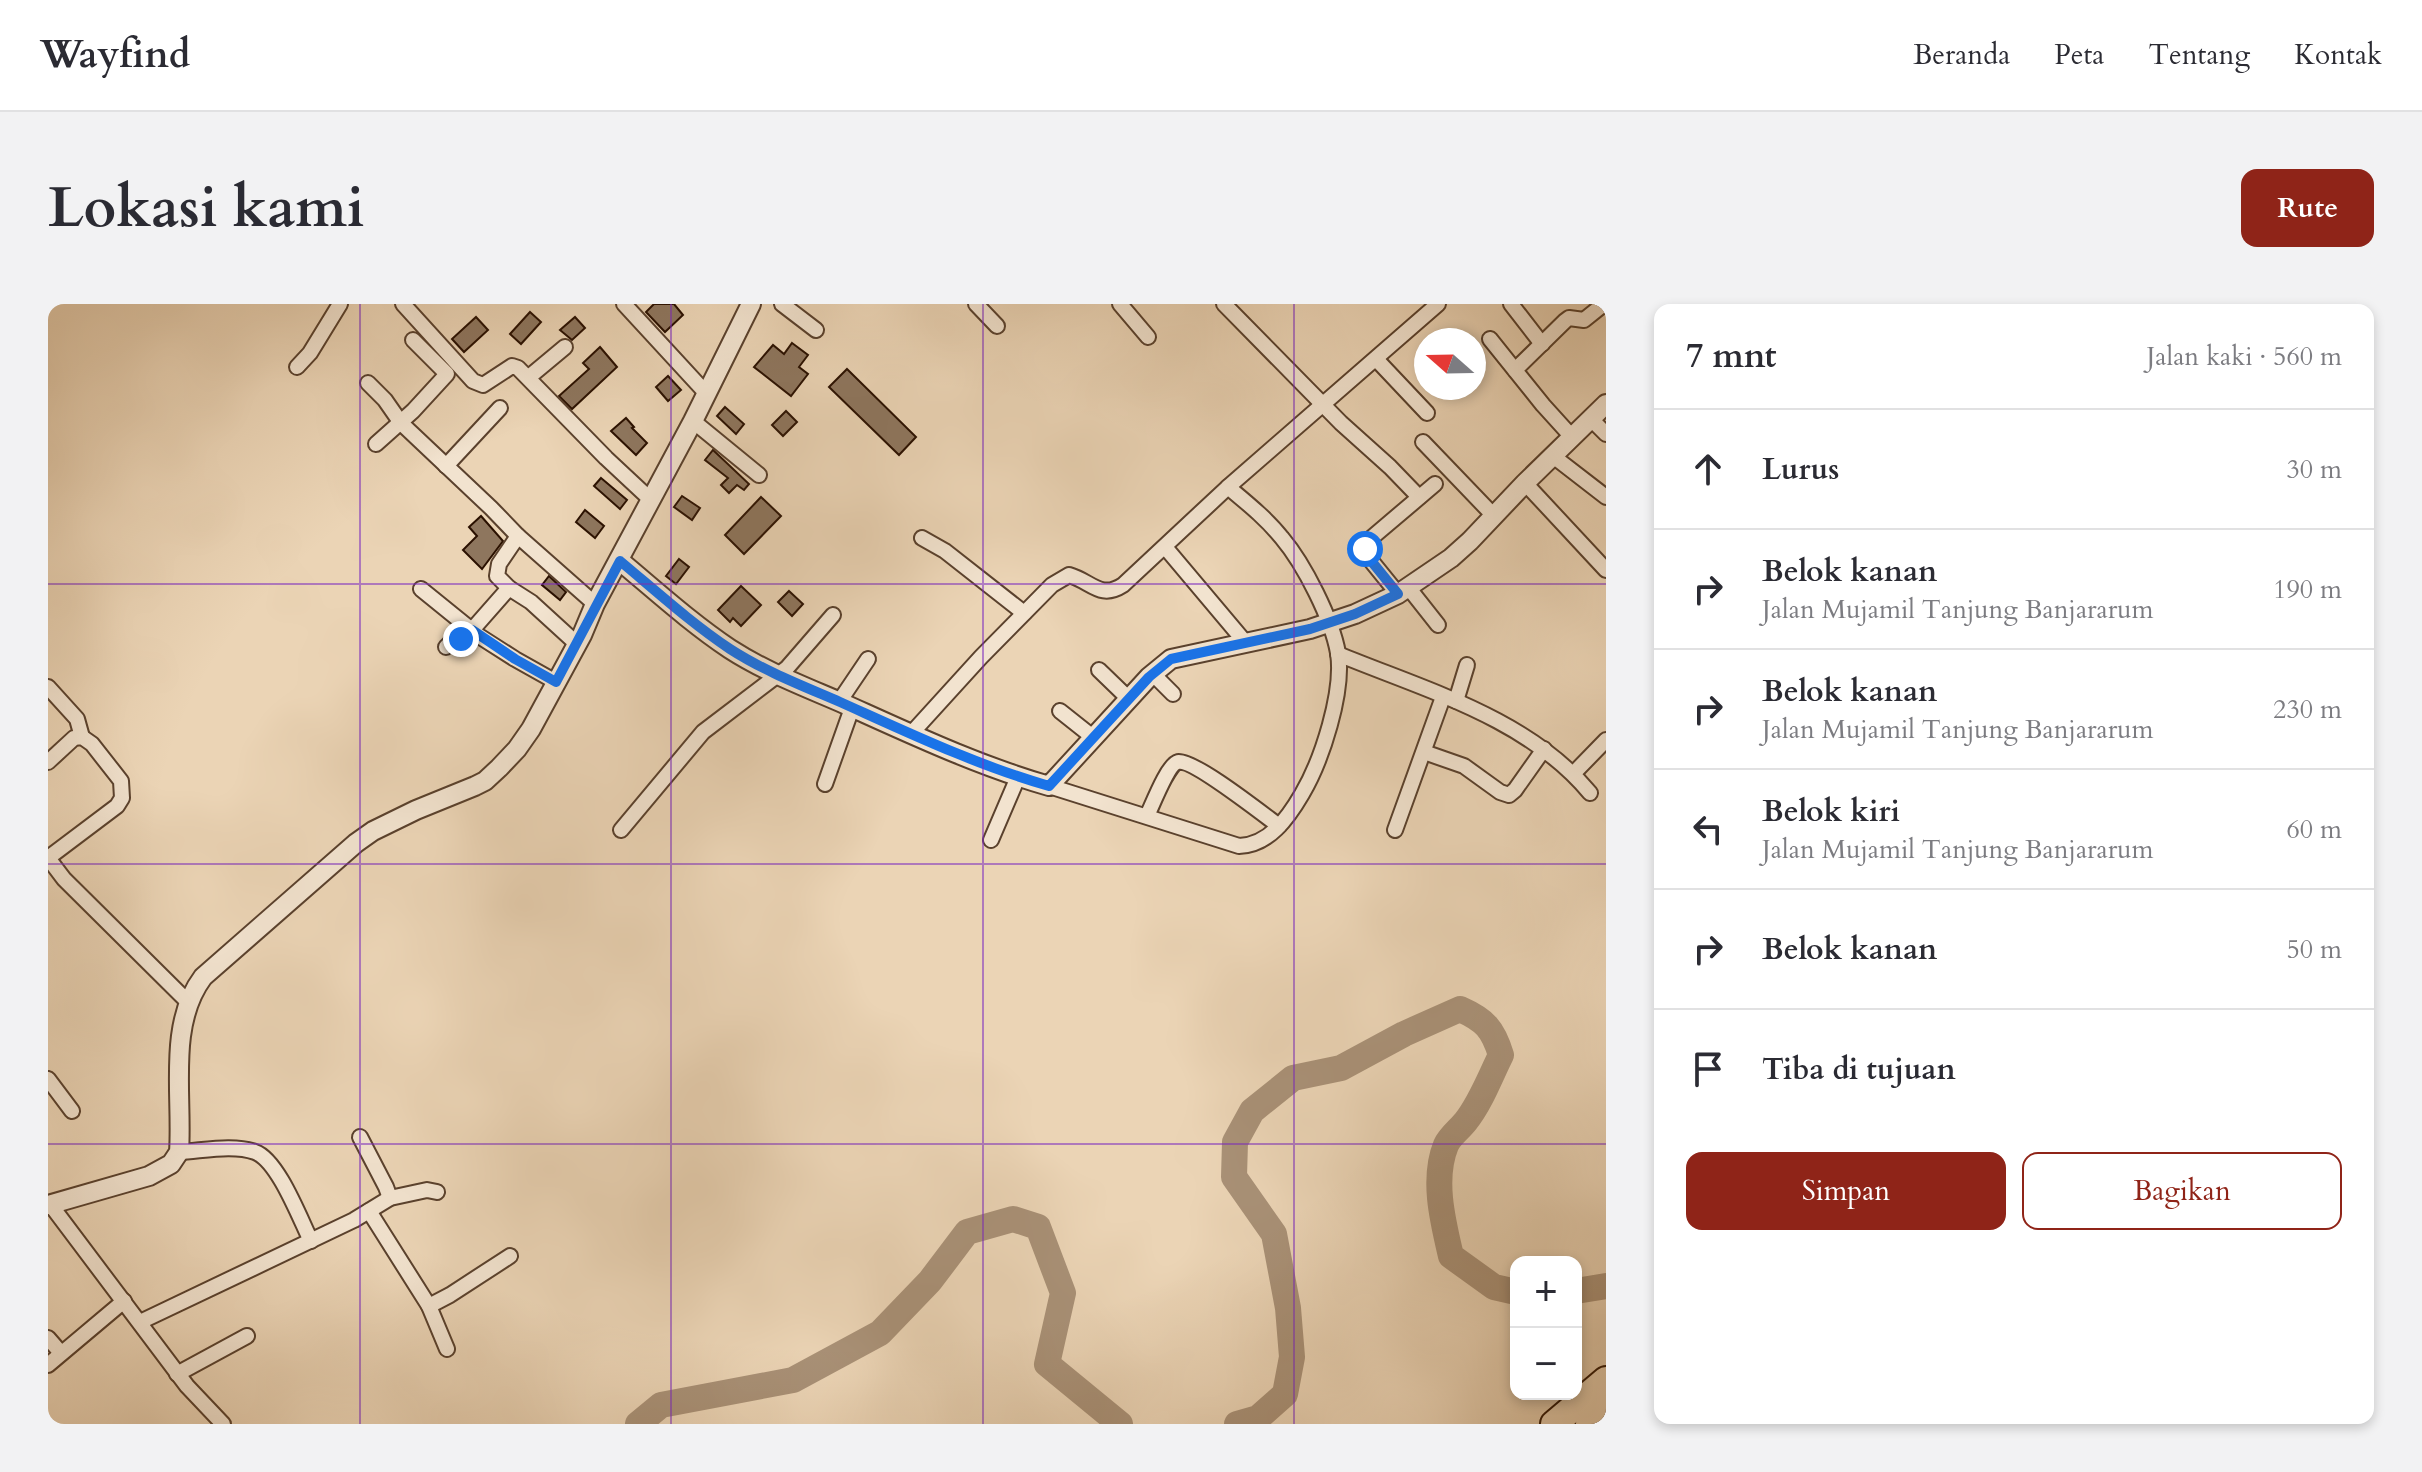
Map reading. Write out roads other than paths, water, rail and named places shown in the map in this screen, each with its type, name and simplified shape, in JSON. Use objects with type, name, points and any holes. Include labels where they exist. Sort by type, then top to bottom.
[{"type":"highway","points":[[1554,1424],[1606,1380]]},
{"type":"highway","points":[[1589,1424],[1606,1408]]},
{"type":"street","points":[[297,367],[310,353],[340,304]]},
{"type":"street","points":[[403,304],[473,381],[483,385],[512,366],[518,368],[651,500]]},
{"type":"street","points":[[624,304],[706,393]]},
{"type":"street","points":[[223,1424],[177,1374],[49,1204],[149,1176],[171,1164],[179,1152],[182,1035],[189,1003],[198,983],[356,843],[390,822],[461,793],[494,772],[517,749],[577,644],[751,304]]},
{"type":"street","points":[[782,304],[816,330]]},
{"type":"street","points":[[976,304],[997,326]]},
{"type":"street","points":[[1120,304],[1148,337]]},
{"type":"street","points":[[1224,304],[1419,497]]},
{"type":"street","points":[[910,735],[1052,585],[1066,575],[1075,576],[1105,592],[1116,590],[1228,487],[1438,304]]},
{"type":"street","points":[[1511,304],[1542,344]]},
{"type":"street","points":[[1515,370],[1567,319],[1582,321],[1588,310],[1604,304]]},
{"type":"street","points":[[1490,339],[1572,437]]},
{"type":"street","points":[[376,444],[401,423],[447,374],[413,340]]},
{"type":"street","points":[[529,377],[565,347]]},
{"type":"street","points":[[1376,359],[1427,413]]},
{"type":"street","points":[[368,383],[401,423],[518,536],[595,604]]},
{"type":"street","points":[[1049,786],[1152,673],[1177,657],[1275,638],[1355,614],[1403,590],[1451,558],[1606,404]]},
{"type":"street","points":[[446,466],[500,408]]},
{"type":"street","points":[[1591,419],[1606,434]]},
{"type":"street","points":[[693,421],[759,475]]},
{"type":"street","points":[[1423,442],[1494,516]]},
{"type":"street","points":[[1553,456],[1606,497]]},
{"type":"street","points":[[1525,483],[1606,570]]},
{"type":"street","points":[[1435,484],[1365,545],[1368,557],[1438,625]]},
{"type":"street","points":[[620,561],[702,629],[732,650],[777,674],[910,735],[1018,777],[1239,846],[1256,843],[1279,826],[1313,775],[1323,749],[1336,687],[1338,654],[1329,622],[1297,559],[1282,537],[1228,487]]},
{"type":"street","points":[[518,536],[498,567],[497,576],[577,644]]},
{"type":"street","points":[[922,538],[973,571],[1024,613]]},
{"type":"street","points":[[1165,547],[1245,642]]},
{"type":"street","points":[[446,647],[472,630],[509,588]]},
{"type":"street","points":[[421,589],[472,630],[556,682]]},
{"type":"street","points":[[621,830],[703,732],[787,668],[833,615]]},
{"type":"street","points":[[1338,654],[1476,708],[1544,749],[1574,773],[1590,793]]},
{"type":"street","points":[[825,784],[846,705],[868,659]]},
{"type":"street","points":[[1395,830],[1424,752],[1467,665]]},
{"type":"street","points":[[1099,670],[1129,699]]},
{"type":"street","points":[[1152,673],[1173,694]]},
{"type":"street","points":[[48,687],[77,719],[82,737],[92,744],[121,781],[122,798],[54,866],[189,1003]]},
{"type":"street","points":[[1060,711],[1094,738]]},
{"type":"street","points":[[48,762],[74,738],[82,737]]},
{"type":"street","points":[[1574,773],[1606,740]]},
{"type":"street","points":[[1424,752],[1464,766],[1509,795],[1544,749]]},
{"type":"street","points":[[1147,816],[1169,770],[1175,763],[1181,762],[1197,768],[1279,826]]},
{"type":"street","points":[[991,840],[1018,777]]},
{"type":"street","points":[[48,1079],[72,1111]]},
{"type":"street","points":[[360,1137],[390,1198]]},
{"type":"street","points":[[179,1152],[244,1149],[264,1157],[278,1177],[311,1241]]},
{"type":"street","points":[[140,1322],[311,1241],[390,1198],[427,1190],[437,1192]]},
{"type":"street","points":[[369,1211],[429,1306],[447,1349]]},
{"type":"street","points":[[429,1306],[510,1256]]},
{"type":"street","points":[[48,1365],[124,1301]]},
{"type":"street","points":[[177,1374],[247,1336]]},
{"type":"street","points":[[48,1338],[61,1353]]},
{"type":"waterway","points":[[1237,1424],[1258,1418],[1285,1394],[1292,1357],[1288,1308],[1274,1234],[1234,1177],[1235,1142],[1252,1111],[1293,1078],[1341,1068],[1404,1034],[1460,1009],[1482,1022],[1495,1038],[1501,1055],[1476,1106],[1446,1145],[1440,1172],[1440,1200],[1451,1256],[1494,1287],[1510,1291]]},
{"type":"waterway","points":[[638,1424],[661,1405],[793,1380],[880,1333],[930,1281],[967,1232],[1013,1219],[1038,1227],[1063,1293],[1047,1364],[1120,1424]]},
{"type":"waterway","points":[[1582,1290],[1606,1286]]}]
